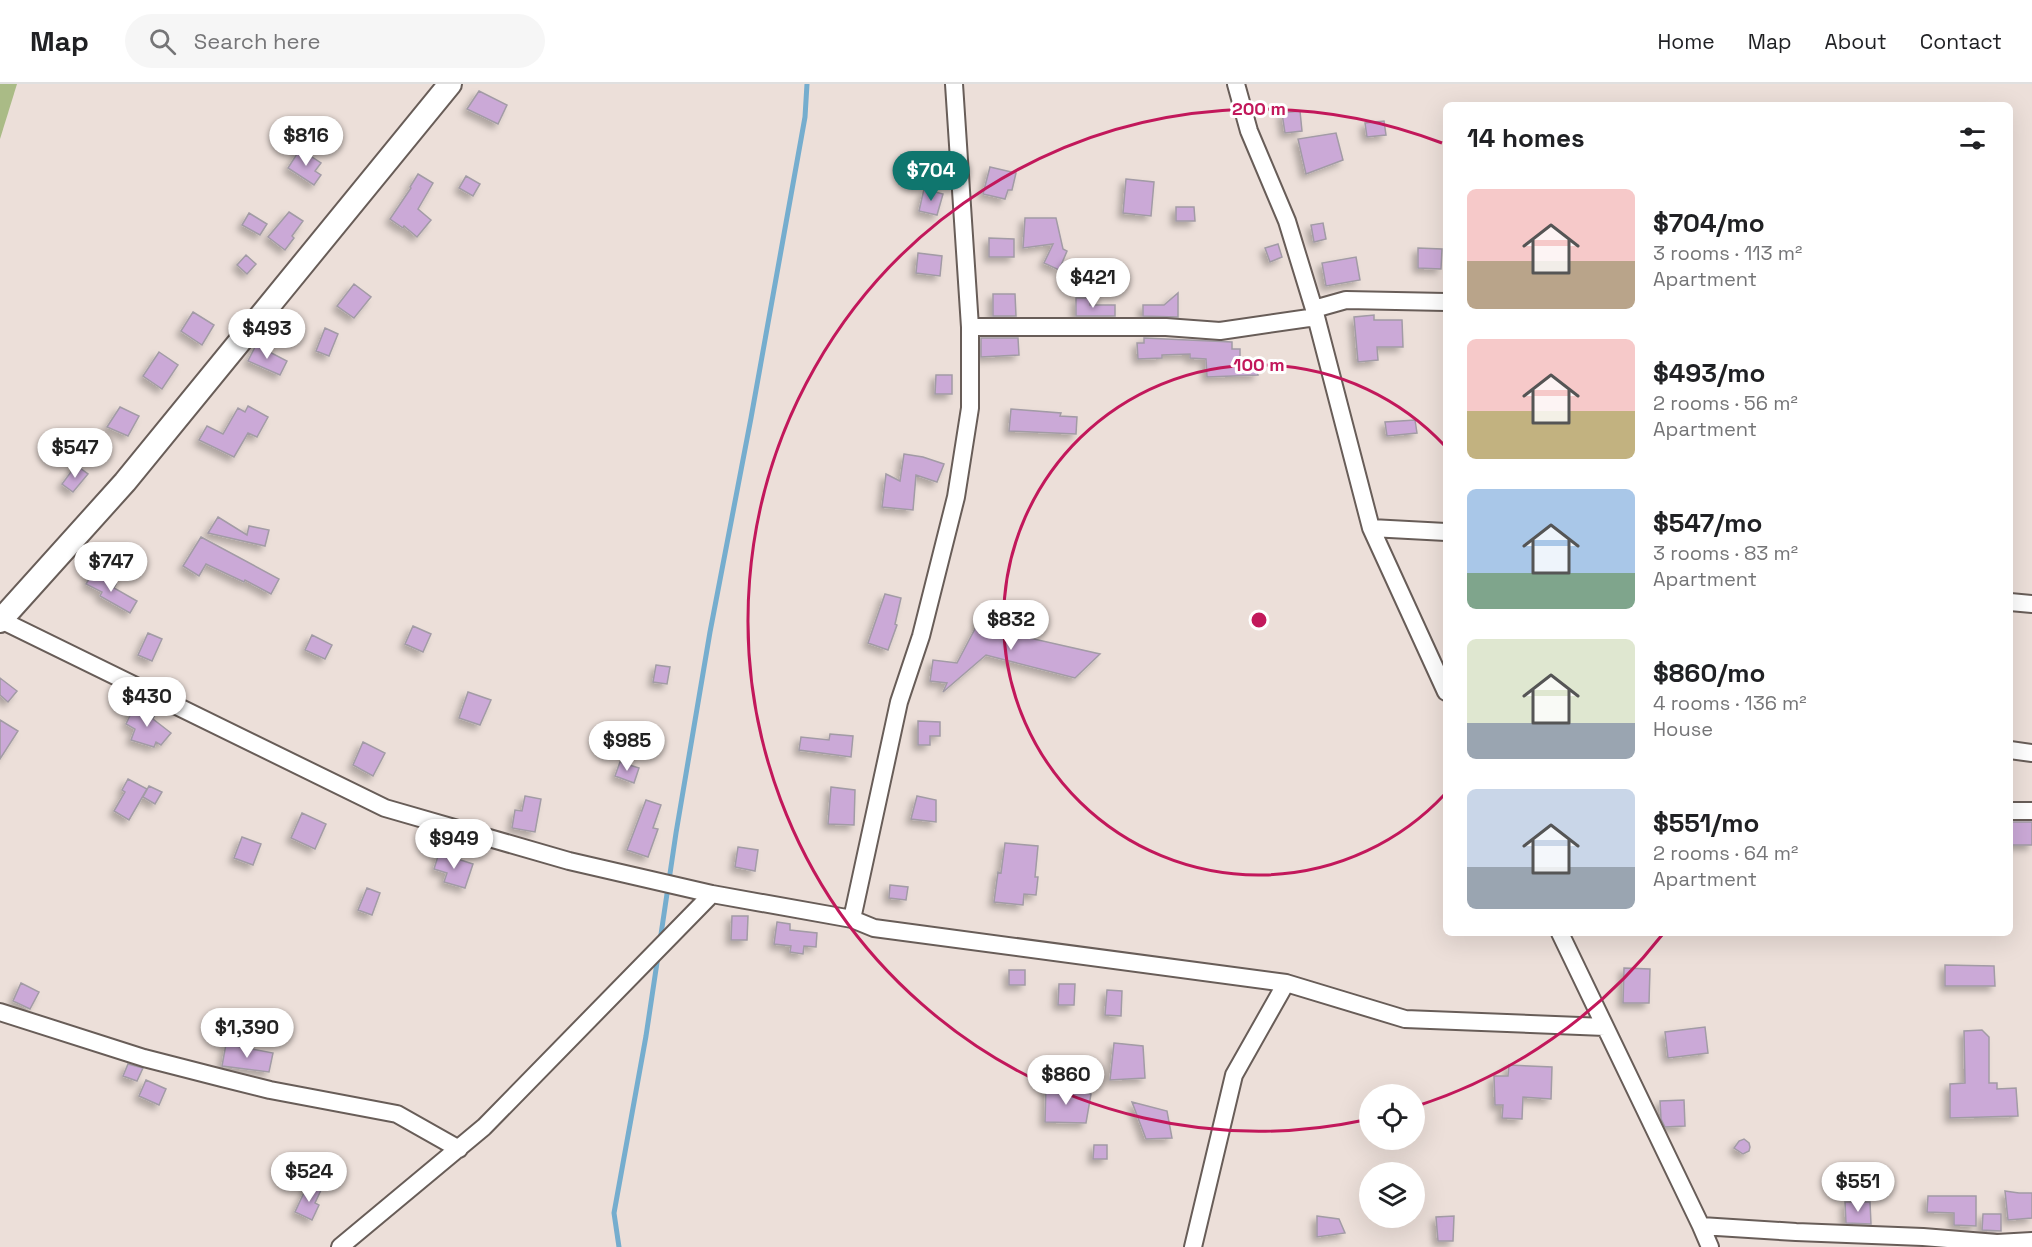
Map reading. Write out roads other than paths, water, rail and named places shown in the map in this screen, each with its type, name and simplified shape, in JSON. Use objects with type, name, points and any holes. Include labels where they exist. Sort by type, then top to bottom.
[{"type":"street","points":[[450,84],[125,482],[0,621],[385,808],[569,861],[712,894],[852,919],[874,928],[1286,983],[1405,1019],[1605,1027]]},
{"type":"street","points":[[852,919],[899,702],[921,636],[956,497],[970,408],[970,327],[954,84]]},
{"type":"street","points":[[1236,84],[1249,131],[1287,221],[1315,313],[1371,528],[1442,676]]},
{"type":"street","points":[[970,327],[1166,327],[1220,331],[1315,313],[1346,300],[1443,302]]},
{"type":"street","points":[[1371,528],[1443,532]]},
{"type":"street","points":[[2013,602],[2032,604]]},
{"type":"street","points":[[2013,750],[2032,753]]},
{"type":"street","points":[[2013,811],[2032,811]]},
{"type":"street","points":[[340,1247],[484,1127],[712,894]]},
{"type":"street","points":[[1561,936],[1710,1247]]},
{"type":"street","points":[[1193,1247],[1234,1075],[1286,983]]},
{"type":"street","points":[[0,1012],[144,1058],[270,1090],[397,1114],[459,1149]]},
{"type":"street","points":[[1701,1226],[1997,1243],[2032,1241]]},
{"type":"waterway","points":[[660,941],[710,632],[805,117],[807,84]]},
{"type":"waterway","points":[[619,1247],[614,1213],[658,956]]}]
